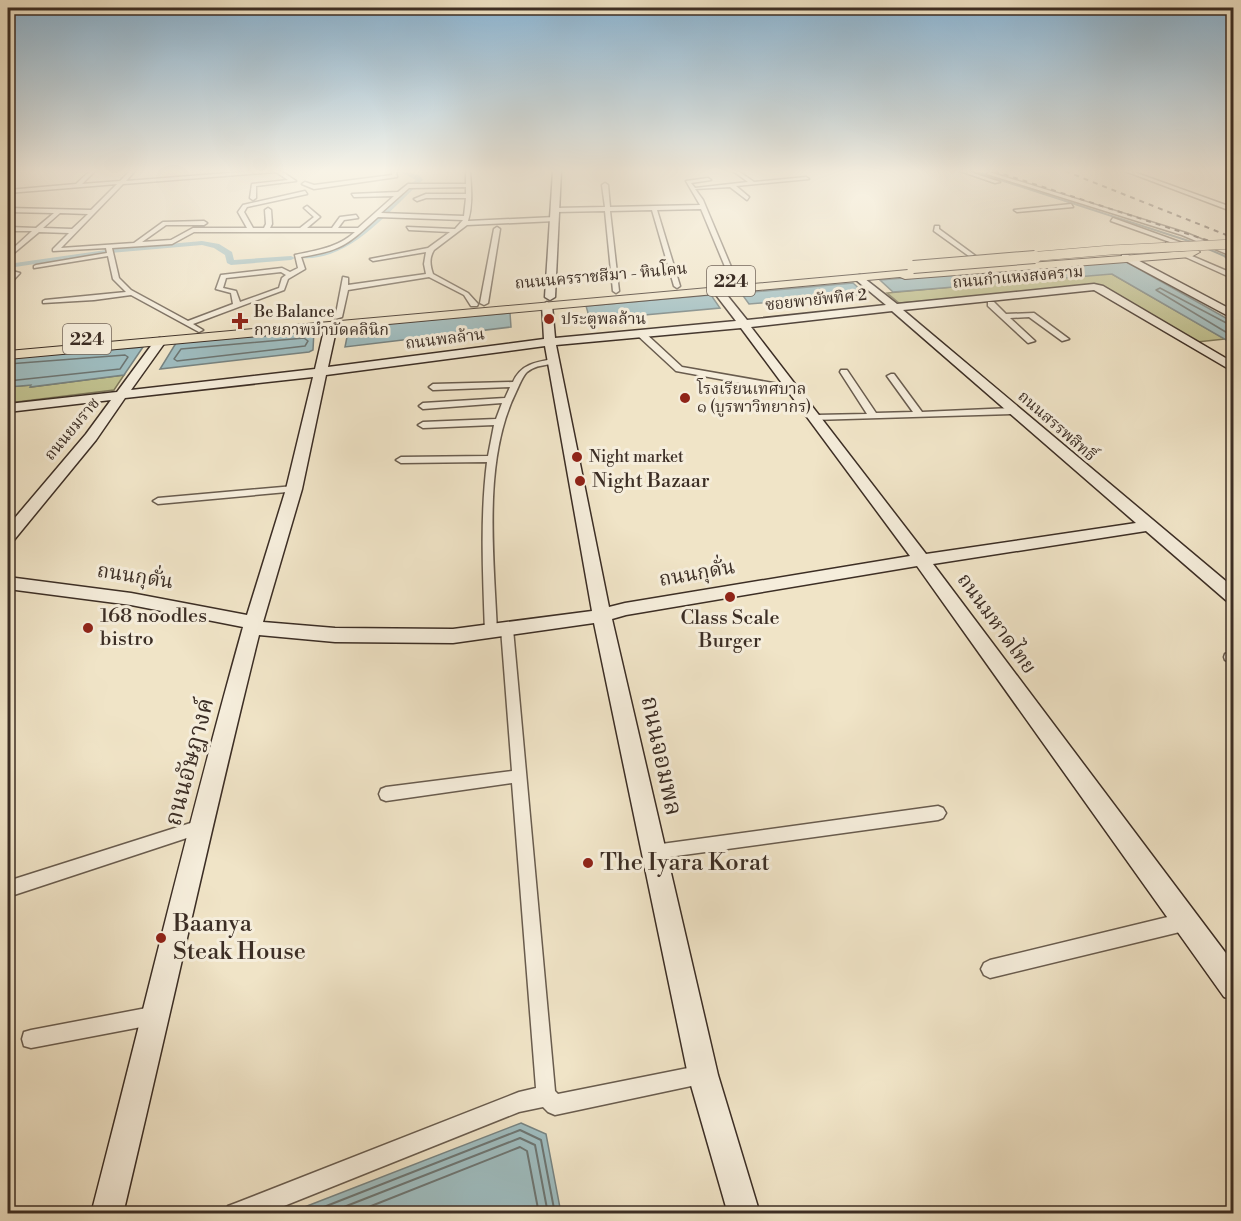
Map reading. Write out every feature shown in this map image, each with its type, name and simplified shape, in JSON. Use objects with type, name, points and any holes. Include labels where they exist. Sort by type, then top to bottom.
[{"type":"main road","points":[[8,354],[334,320],[549,301],[916,269],[1233,246]]},
{"type":"main road","points":[[864,275],[908,263],[1106,247],[1183,250]]},
{"type":"main road","points":[[864,275],[924,275],[1183,250]]},
{"type":"main road","name":"ถนนนครราชสีมา - หินโคน","points":[[8,345],[163,337],[194,326],[334,320],[479,303],[549,301],[616,291],[677,286],[726,286],[864,275]]},
{"type":"street","points":[[8,256],[38,228]]},
{"type":"street","points":[[78,228],[55,250],[172,242],[193,230],[361,230]]},
{"type":"street","points":[[137,243],[159,228]]},
{"type":"street","points":[[109,246],[116,279],[131,293],[194,326],[237,305],[282,289],[285,278],[302,269],[297,256],[330,250],[348,241],[363,228]]},
{"type":"street","points":[[410,228],[456,231]]},
{"type":"street","points":[[374,259],[429,250],[459,228]]},
{"type":"street","name":"ถนนจอมพล","points":[[554,228],[549,301],[552,352],[602,616],[703,1075],[744,1214]]},
{"type":"street","points":[[608,228],[616,291]]},
{"type":"street","points":[[660,228],[677,286]]},
{"type":"street","points":[[709,228],[726,286]]},
{"type":"street","points":[[937,228],[936,230],[975,258]]},
{"type":"street","points":[[1127,228],[1183,250],[1233,278]]},
{"type":"street","points":[[1165,228],[1233,255]]},
{"type":"street","points":[[8,229],[75,231]]},
{"type":"street","points":[[345,288],[430,275],[479,303],[497,229]]},
{"type":"street","points":[[180,237],[217,235],[221,236],[220,238]]},
{"type":"street","points":[[429,250],[430,275]]},
{"type":"street","points":[[36,267],[110,254]]},
{"type":"street","points":[[1125,257],[1233,316]]},
{"type":"street","points":[[237,305],[234,292],[219,289],[223,276],[282,270],[290,275]]},
{"type":"street","points":[[8,272],[17,273],[8,284]]},
{"type":"street","name":"ถนนสรรพสิทธิ์","points":[[864,275],[892,307],[1233,598]]},
{"type":"street","points":[[334,320],[345,288],[345,278]]},
{"type":"street","name":"ถนนมหาดไทย","points":[[726,286],[744,323],[922,560],[1233,987]]},
{"type":"street","name":"ถนนกำแหงสงคราม","points":[[892,307],[1094,287],[1103,289],[1233,368]]},
{"type":"street","points":[[45,302],[131,293]]},
{"type":"street","points":[[991,304],[1031,341]]},
{"type":"street","name":"ซอยพายัพทิศ 2","points":[[744,323],[892,307]]},
{"type":"street","points":[[1004,316],[1031,315],[1065,339]]},
{"type":"street","name":"ถนนอัษฎางค์","points":[[107,1214],[157,1015],[200,827],[253,626],[294,489],[334,320]]},
{"type":"street","name":"ถนนพลล้าน","points":[[8,408],[321,372],[552,352],[640,333],[744,323]]},
{"type":"street","points":[[640,333],[679,369],[796,390]]},
{"type":"street","name":"ถนนยมราช","points":[[8,536],[124,394],[163,337]]},
{"type":"street","points":[[552,352],[526,368],[499,422],[493,459],[489,546],[519,776],[546,1096],[555,1105],[703,1075]]},
{"type":"street","points":[[844,372],[873,416]]},
{"type":"street","points":[[891,376],[919,414]]},
{"type":"street","points":[[433,387],[516,384]]},
{"type":"street","points":[[423,406],[508,400]]},
{"type":"street","points":[[816,418],[1012,411]]},
{"type":"street","points":[[423,425],[499,422]]},
{"type":"street","points":[[401,460],[493,459]]},
{"type":"street","points":[[158,501],[294,489]]},
{"type":"street","name":"ถนนกุดั่น","points":[[8,583],[64,588],[172,605],[253,626],[335,635],[417,637],[499,630],[602,616],[625,609],[1147,526]]},
{"type":"street","points":[[386,794],[519,776]]},
{"type":"street","points":[[654,852],[938,813]]},
{"type":"street","points":[[8,889],[200,827]]},
{"type":"street","points":[[990,969],[1184,922]]},
{"type":"street","points":[[31,1039],[157,1015]]},
{"type":"street","points":[[236,1214],[519,1102],[546,1096]]},
{"type":"green space","points":[[1112,274],[1225,339],[1197,342],[1102,287],[899,303],[887,293]]},
{"type":"green space","points":[[124,375],[114,390],[8,403],[8,387],[32,385],[31,387]]},
{"type":"water","points":[[1123,260],[1233,322],[1233,344],[1112,274],[893,292],[880,280]]},
{"type":"water","points":[[853,283],[865,294],[749,304],[741,293]]},
{"type":"water","points":[[711,295],[720,308],[590,320],[586,306]]},
{"type":"water","points":[[510,313],[511,327],[345,347],[349,327]]},
{"type":"water","points":[[314,331],[313,350],[309,352],[160,369],[176,343]]},
{"type":"water","points":[[143,347],[124,375],[30,387],[31,385],[8,387],[8,358]]},
{"type":"water","points":[[521,1123],[546,1134],[561,1213],[289,1213]]},
{"type":"waterway","points":[[304,256],[327,251],[346,243],[366,228]]},
{"type":"waterway","points":[[1149,228],[1195,243]]},
{"type":"waterway","points":[[113,251],[202,243],[216,246],[229,254],[231,263],[291,258]]},
{"type":"waterway","points":[[1206,248],[1229,258]]},
{"type":"waterway","points":[[8,266],[107,252]]},
{"type":"waterway","points":[[1226,257],[1234,260]]},
{"type":"railway","points":[[1169,228],[1234,249]]},
{"type":"railway","points":[[1209,228],[1234,238]]},
{"type":"place","name":"ประตูพลล้าน","points":[[549,319]]},
{"type":"place","name":"Be Balance กายภาพบำบัดคลินิก","points":[[240,321]]},
{"type":"place","name":"โรงเรียนเทศบาล ๑ (บูรพาวิทยากร)","points":[[685,398]]},
{"type":"place","name":"Night market","points":[[577,457]]},
{"type":"place","name":"Night Bazaar","points":[[580,481]]},
{"type":"place","name":"Class Scale Burger","points":[[730,597]]},
{"type":"place","name":"168 noodles bistro","points":[[88,628]]},
{"type":"place","name":"The Iyara Korat","points":[[588,863]]},
{"type":"place","name":"Baanya Steak House","points":[[161,938]]}]
